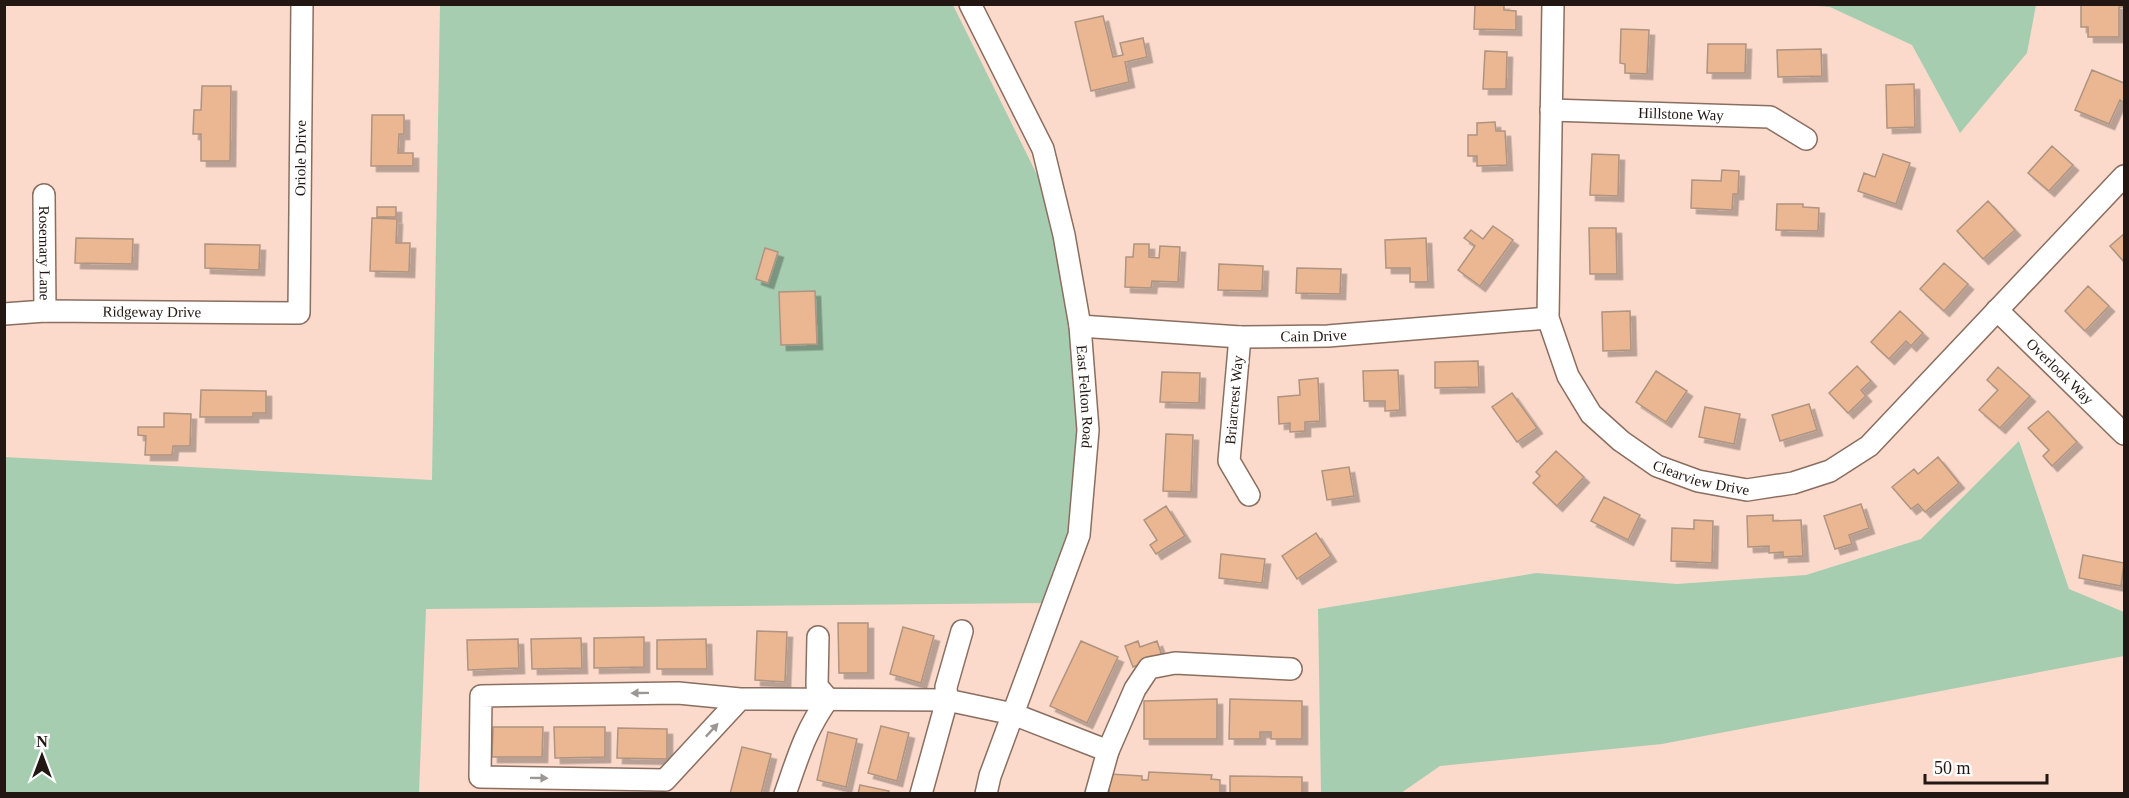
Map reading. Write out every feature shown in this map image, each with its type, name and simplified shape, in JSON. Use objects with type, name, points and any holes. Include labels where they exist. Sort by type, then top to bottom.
[{"type":"street","name":"Oriole Drive","points":[[299,313],[302,4]]},
{"type":"street","name":"East Felton Road","points":[[970,4],[1042,149],[1064,235],[1080,326],[1088,430],[1079,535],[986,794]]},
{"type":"street","name":"Clearview Drive","points":[[1553,4],[1548,318],[1568,375],[1591,414],[1621,441],[1657,466],[1698,481],[1747,490],[1793,483],[1830,471],[1869,446],[2124,176]]},
{"type":"street","name":"Hillstone Way","points":[[1551,110],[1770,117],[1806,139]]},
{"type":"street","name":"Rosemary Lane","points":[[44,195],[45,311]]},
{"type":"street","name":"Overlook Way","points":[[1997,310],[2124,434]]},
{"type":"street","name":"Ridgeway Drive","points":[[4,314],[45,311],[299,313]]},
{"type":"street","name":"Cain Drive","points":[[1080,326],[1240,337],[1329,336],[1548,318]]},
{"type":"street","name":"Briarcrest Way","points":[[1240,337],[1229,462],[1248,495]]},
{"type":"street","points":[[921,794],[947,700],[946,687],[962,631]]},
{"type":"street","points":[[818,637],[817,686],[828,699]]},
{"type":"street","points":[[1096,794],[1108,751],[1135,688],[1149,668],[1175,663],[1291,669]]},
{"type":"street","points":[[740,699],[665,780],[480,777],[481,696],[678,693],[740,699],[947,700],[1013,714],[1108,751]]},
{"type":"street","points":[[785,794],[812,721],[828,699]]},
{"type":"green space","points":[[2036,4],[2027,53],[1960,133],[1912,45],[1830,7],[1806,5]]},
{"type":"green space","points":[[440,5],[953,5],[1053,207],[1080,326],[1074,526],[1053,603],[426,609],[419,793],[5,793],[4,457],[432,480]]},
{"type":"green space","points":[[2019,441],[2069,589],[2124,612],[2124,656],[1662,744],[1440,766],[1401,793],[1321,793],[1318,609],[1536,573],[1677,584],[1806,575],[1921,539]]},
{"type":"building","points":[[1475,4],[1504,4],[1504,10],[1516,11],[1516,30],[1474,29]]},
{"type":"building","points":[[2081,4],[2124,4],[2124,7],[2119,7],[2119,37],[2088,37],[2088,27],[2081,27]]},
{"type":"building","points":[[1103,16],[1113,57],[1123,55],[1120,43],[1143,38],[1147,57],[1125,62],[1129,82],[1091,91],[1075,22]]},
{"type":"building","points":[[1621,29],[1649,30],[1647,74],[1625,73],[1625,64],[1620,63]]},
{"type":"building","points":[[1708,44],[1746,44],[1745,73],[1707,73]]},
{"type":"building","points":[[1821,49],[1822,76],[1778,77],[1777,50]]},
{"type":"building","points":[[1485,51],[1507,52],[1506,89],[1483,89]]},
{"type":"building","points":[[2092,70],[2124,83],[2124,103],[2120,100],[2109,124],[2075,110]]},
{"type":"building","points":[[1914,84],[1915,127],[1887,128],[1886,85]]},
{"type":"building","points":[[202,86],[231,86],[230,161],[201,161],[201,134],[193,134],[194,110],[201,110]]},
{"type":"building","points":[[372,115],[404,115],[404,134],[399,134],[398,153],[413,153],[413,166],[371,166]]},
{"type":"building","points":[[1495,122],[1496,131],[1505,131],[1507,165],[1477,166],[1477,156],[1468,156],[1468,135],[1477,135],[1477,123]]},
{"type":"building","points":[[2052,146],[2073,165],[2049,191],[2028,173]]},
{"type":"building","points":[[1592,154],[1619,155],[1618,196],[1590,195]]},
{"type":"building","points":[[1883,154],[1910,163],[1896,204],[1858,191],[1864,173],[1875,177]]},
{"type":"building","points":[[1722,170],[1739,171],[1738,194],[1733,194],[1732,210],[1691,208],[1692,180],[1721,181]]},
{"type":"building","points":[[1988,201],[2015,230],[1983,259],[1957,231]]},
{"type":"building","points":[[1777,204],[1803,204],[1803,207],[1819,208],[1818,231],[1776,230]]},
{"type":"building","points":[[377,207],[396,207],[396,217],[377,217]]},
{"type":"building","points":[[372,218],[397,219],[396,243],[410,243],[409,272],[370,271]]},
{"type":"building","points":[[1493,226],[1513,240],[1480,286],[1458,270],[1475,246],[1464,238],[1471,230],[1483,239]]},
{"type":"building","points":[[1589,228],[1616,228],[1617,274],[1590,274]]},
{"type":"building","points":[[2124,234],[2124,262],[2110,246]]},
{"type":"building","points":[[76,238],[133,239],[132,264],[75,263]]},
{"type":"building","points":[[1426,238],[1428,282],[1410,282],[1410,268],[1386,268],[1385,240]]},
{"type":"building","points":[[205,244],[260,245],[259,270],[205,268]]},
{"type":"building","points":[[1134,244],[1149,244],[1149,257],[1159,258],[1160,246],[1180,247],[1178,282],[1152,281],[1151,288],[1125,287],[1126,257],[1133,257]]},
{"type":"building","points":[[765,248],[778,252],[768,283],[756,279]]},
{"type":"building","points":[[1944,263],[1968,284],[1944,311],[1920,289]]},
{"type":"building","points":[[1219,264],[1263,266],[1262,291],[1218,290]]},
{"type":"building","points":[[1297,268],[1341,269],[1340,294],[1296,293]]},
{"type":"building","points":[[2088,286],[2109,306],[2085,331],[2065,311]]},
{"type":"building","points":[[815,291],[817,344],[781,345],[779,292]]},
{"type":"building","points":[[1630,311],[1631,350],[1603,351],[1602,312]]},
{"type":"building","points":[[1900,311],[1923,333],[1911,346],[1906,341],[1889,359],[1871,342]]},
{"type":"building","points":[[1478,361],[1479,387],[1435,388],[1435,362]]},
{"type":"building","points":[[1857,366],[1871,381],[1861,390],[1866,396],[1848,413],[1829,393]]},
{"type":"building","points":[[1998,367],[2030,396],[2000,428],[1979,410],[1998,390],[1987,380]]},
{"type":"building","points":[[1398,370],[1400,410],[1385,411],[1385,401],[1364,401],[1363,371]]},
{"type":"building","points":[[1656,371],[1687,391],[1666,422],[1636,402]]},
{"type":"building","points":[[1162,372],[1200,373],[1199,403],[1160,402]]},
{"type":"building","points":[[1318,378],[1320,421],[1305,422],[1305,431],[1290,432],[1290,423],[1279,424],[1278,397],[1300,395],[1299,380]]},
{"type":"building","points":[[201,390],[266,391],[266,413],[253,413],[253,417],[200,417]]},
{"type":"building","points":[[1512,393],[1537,428],[1517,442],[1492,407]]},
{"type":"building","points":[[1809,404],[1817,430],[1780,441],[1772,415]]},
{"type":"building","points":[[1705,407],[1740,414],[1734,444],[1699,437]]},
{"type":"building","points":[[2048,411],[2077,442],[2052,466],[2043,456],[2049,450],[2028,428]]},
{"type":"building","points":[[164,413],[191,414],[190,446],[173,446],[172,455],[145,455],[146,436],[138,435],[138,427],[164,427]]},
{"type":"building","points":[[1166,434],[1193,435],[1191,492],[1163,491]]},
{"type":"building","points":[[1556,451],[1584,477],[1557,506],[1533,483],[1540,476],[1536,472]]},
{"type":"building","points":[[1938,457],[1959,483],[1925,512],[1918,504],[1911,509],[1892,487],[1914,469],[1918,474]]},
{"type":"building","points":[[1349,467],[1354,496],[1327,500],[1322,471]]},
{"type":"building","points":[[1604,497],[1640,515],[1628,540],[1591,521]]},
{"type":"building","points":[[1861,504],[1869,528],[1849,535],[1852,544],[1835,549],[1824,516]]},
{"type":"building","points":[[1166,506],[1185,536],[1156,554],[1150,545],[1157,540],[1144,520]]},
{"type":"building","points":[[1773,515],[1773,521],[1801,520],[1803,556],[1783,557],[1783,552],[1769,553],[1769,546],[1748,547],[1747,516]]},
{"type":"building","points":[[1694,520],[1713,521],[1712,563],[1671,561],[1672,528],[1694,529]]},
{"type":"building","points":[[1316,533],[1331,556],[1297,579],[1282,556]]},
{"type":"building","points":[[1221,554],[1265,559],[1262,583],[1219,578]]},
{"type":"building","points":[[2083,555],[2124,563],[2121,586],[2079,578]]},
{"type":"building","points":[[838,623],[868,623],[868,673],[839,673]]},
{"type":"building","points":[[903,627],[934,636],[921,683],[890,674]]},
{"type":"building","points":[[757,631],[787,632],[785,682],[755,680]]},
{"type":"building","points":[[644,637],[644,667],[594,668],[594,638]]},
{"type":"building","points":[[581,638],[582,668],[532,669],[531,639]]},
{"type":"building","points":[[518,639],[519,668],[468,670],[467,640]]},
{"type":"building","points":[[706,639],[707,669],[657,669],[657,640]]},
{"type":"building","points":[[1081,641],[1118,657],[1087,723],[1050,706]]},
{"type":"building","points":[[1138,641],[1140,647],[1157,641],[1162,656],[1133,667],[1125,646]]},
{"type":"building","points":[[1217,699],[1217,739],[1144,739],[1144,701]]},
{"type":"building","points":[[1230,699],[1302,701],[1302,739],[1271,739],[1271,732],[1260,732],[1260,739],[1229,739]]},
{"type":"building","points":[[881,726],[909,733],[897,781],[868,773]]},
{"type":"building","points":[[493,727],[543,727],[542,757],[492,757]]},
{"type":"building","points":[[554,727],[605,727],[605,757],[555,758]]},
{"type":"building","points":[[618,728],[667,729],[667,759],[617,758]]},
{"type":"building","points":[[828,732],[857,739],[846,787],[817,780]]},
{"type":"building","points":[[742,747],[771,754],[761,794],[730,794]]},
{"type":"building","points":[[1149,772],[1212,775],[1211,779],[1220,780],[1220,794],[1109,794],[1110,774],[1142,776],[1142,780],[1148,780]]},
{"type":"building","points":[[1230,776],[1302,777],[1302,794],[1230,794]]},
{"type":"building","points":[[860,785],[889,791],[888,794],[858,794]]}]
